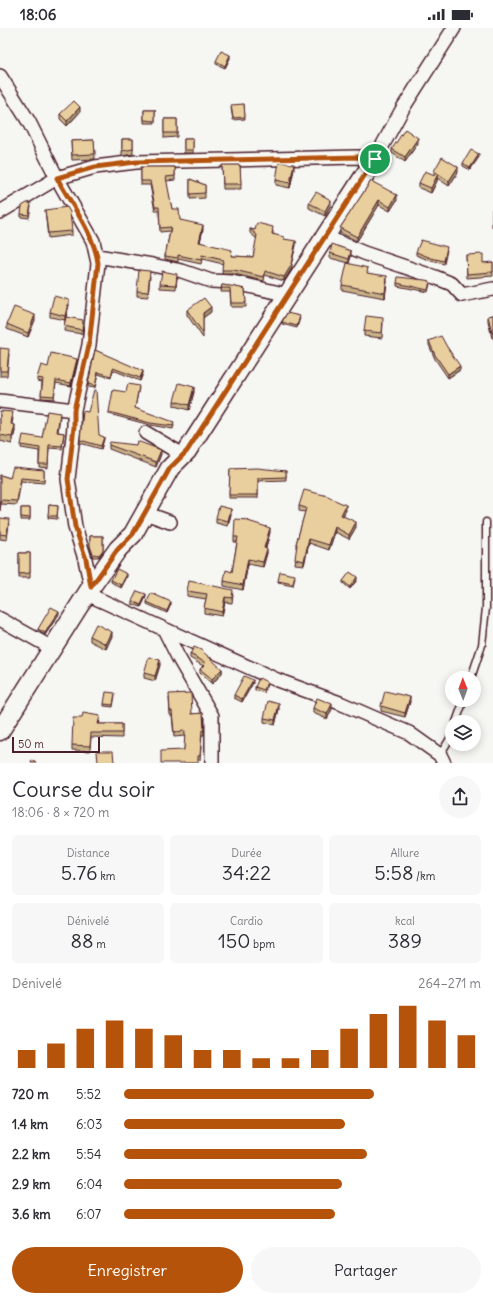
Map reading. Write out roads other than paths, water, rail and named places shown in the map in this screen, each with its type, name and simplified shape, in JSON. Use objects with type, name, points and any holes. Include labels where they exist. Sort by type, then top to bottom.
[{"type":"street","points":[[0,732],[89,591],[118,549],[133,534],[170,468],[187,451],[375,159],[403,108],[454,28]]},
{"type":"street","points":[[0,76],[29,122],[57,178],[93,241],[97,256],[98,263],[89,345],[74,410],[74,427],[68,479],[75,527],[86,559],[89,591]]},
{"type":"street","points":[[0,212],[57,178],[95,167],[136,162],[357,157],[375,159]]},
{"type":"street","points":[[324,236],[364,253],[436,277],[452,284],[462,295],[493,289]]},
{"type":"street","points":[[97,256],[182,271],[211,281],[232,282],[288,294]]},
{"type":"street","points":[[0,401],[74,410]]},
{"type":"street","points":[[146,433],[183,455]]},
{"type":"street","points":[[145,512],[170,522]]},
{"type":"street","points":[[89,591],[164,629],[277,680],[340,703],[409,733],[442,759]]},
{"type":"street","points":[[0,619],[52,648]]},
{"type":"street","points":[[164,629],[178,658],[212,716],[212,763]]},
{"type":"lane","points":[[473,671],[482,645],[486,608],[486,522]]}]
